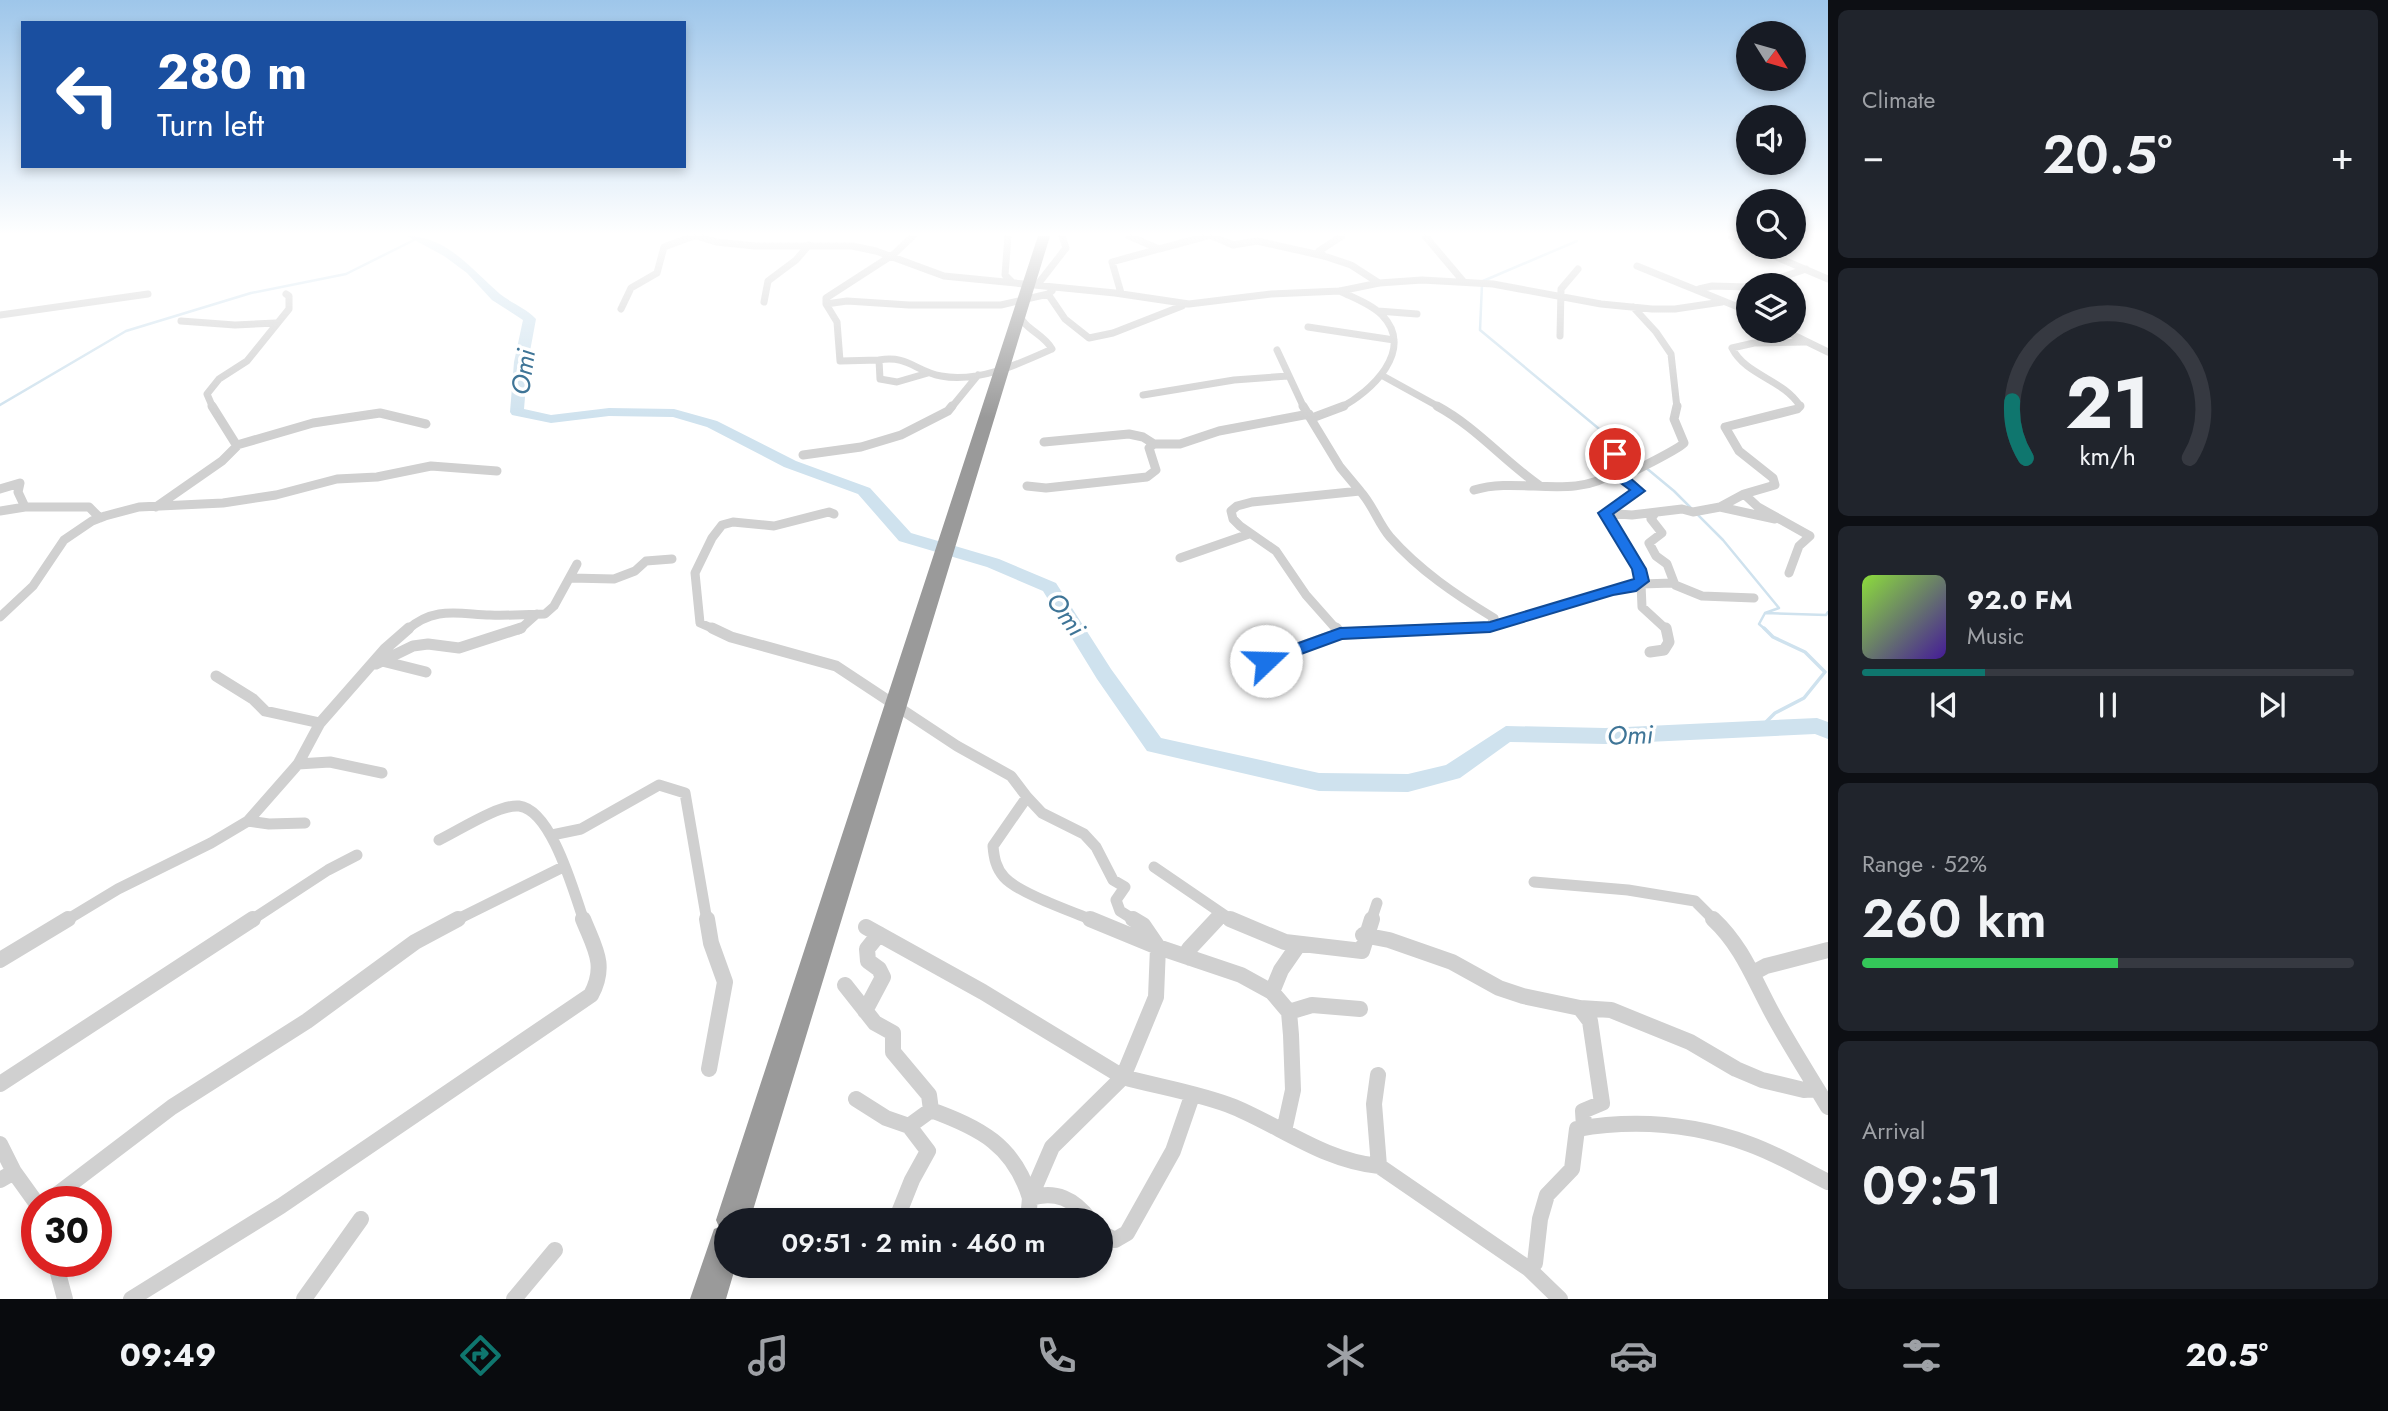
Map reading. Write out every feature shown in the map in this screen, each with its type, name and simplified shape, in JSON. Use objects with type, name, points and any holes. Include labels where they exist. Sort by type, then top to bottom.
[{"type":"highway","points":[[737,1208],[1025,297]]},
{"type":"highway","points":[[708,1299],[715,1278]]},
{"type":"street","points":[[0,315],[130,297]]},
{"type":"street","points":[[237,445],[229,428],[212,411],[206,394],[219,379],[247,361],[289,309],[289,297]]},
{"type":"street","points":[[621,309],[627,297]]},
{"type":"street","points":[[764,297],[764,302]]},
{"type":"street","points":[[828,297],[826,304],[837,322],[840,361],[899,358],[908,360],[928,373]]},
{"type":"street","points":[[826,304],[847,301],[909,305],[1001,305],[1040,297]]},
{"type":"street","points":[[1050,297],[1066,319],[1089,338],[1107,335],[1163,310],[1243,297]]},
{"type":"street","points":[[1143,297],[1189,304]]},
{"type":"street","points":[[1351,297],[1378,310],[1417,314]]},
{"type":"street","points":[[1560,297],[1560,336]]},
{"type":"street","points":[[1564,297],[1633,307],[1675,309],[1722,302]]},
{"type":"street","points":[[1712,297],[1736,307]]},
{"type":"street","points":[[879,360],[880,379],[885,382],[898,382],[928,373],[978,375],[1052,349],[1050,344],[1024,327],[1020,320],[1018,309],[1029,300]]},
{"type":"street","points":[[1474,490],[1490,485],[1591,483],[1681,447],[1684,443],[1674,419],[1677,397],[1672,383],[1671,351],[1643,315],[1633,307]]},
{"type":"street","points":[[1044,442],[1129,434],[1143,437],[1154,444],[1180,444],[1219,431],[1324,415],[1383,376],[1394,358],[1394,341],[1389,323],[1378,310]]},
{"type":"street","points":[[181,321],[235,325],[276,323]]},
{"type":"street","points":[[1308,327],[1394,341]]},
{"type":"street","points":[[1806,342],[1828,352]]},
{"type":"street","points":[[1605,513],[1655,513],[1682,509],[1693,512],[1720,507],[1744,495],[1775,485],[1773,478],[1751,465],[1738,451],[1725,426],[1797,409],[1800,406],[1785,389],[1737,358],[1732,348],[1754,343]]},
{"type":"street","points":[[1277,350],[1299,401],[1311,416],[1340,467],[1370,500],[1389,536],[1429,576],[1494,618],[1490,627]]},
{"type":"street","points":[[803,455],[861,447],[901,435],[948,411],[978,375]]},
{"type":"street","points":[[1143,395],[1234,380],[1288,376]]},
{"type":"street","points":[[1383,376],[1463,420],[1513,467],[1540,486]]},
{"type":"street","points":[[156,507],[222,461],[237,445],[313,423],[380,413],[426,424]]},
{"type":"street","points":[[1027,486],[1046,488],[1147,477],[1156,471],[1149,449],[1154,444]]},
{"type":"street","points":[[1605,513],[1639,491],[1619,474],[1611,462],[1618,450]]},
{"type":"street","points":[[0,617],[33,586],[64,540],[100,518],[139,507],[223,503],[276,495],[337,479],[377,477],[430,466],[497,471]]},
{"type":"street","points":[[0,489],[20,483],[18,492],[25,507]]},
{"type":"street","points":[[1340,633],[1306,595],[1270,544],[1249,534],[1233,519],[1231,511],[1237,506],[1280,498],[1360,491]]},
{"type":"street","points":[[1744,495],[1758,507],[1810,536],[1799,547],[1789,573]]},
{"type":"street","points":[[0,512],[25,507],[89,507],[100,518]]},
{"type":"street","points":[[1720,507],[1783,520]]},
{"type":"street","points":[[834,514],[829,512],[774,526],[743,522],[722,525],[712,538],[695,573],[700,623],[731,637],[836,666],[957,746],[1011,776],[1042,813],[1084,834],[1096,847],[1113,880],[1125,887],[1116,900],[1120,911],[1143,925],[1158,947],[1156,997],[1123,1077],[1052,1147],[1030,1198]]},
{"type":"street","points":[[1605,513],[1639,569],[1642,607],[1667,629],[1669,642],[1664,650],[1650,652]]},
{"type":"street","points":[[1655,513],[1651,519],[1662,533],[1649,543],[1656,556],[1667,564],[1673,583],[1682,590],[1701,595],[1754,598]]},
{"type":"street","points":[[1180,558],[1249,534]]},
{"type":"street","points":[[571,578],[614,579],[621,574],[635,571],[646,561],[672,559]]},
{"type":"street","points":[[0,960],[118,889],[248,821],[298,764],[320,723],[365,671],[415,624],[440,613],[460,611],[488,615],[545,614],[554,606],[577,564]]},
{"type":"street","points":[[1238,669],[1340,633],[1490,627],[1612,590],[1630,588],[1642,583],[1673,583]]},
{"type":"street","points":[[365,671],[413,646],[428,644],[459,648],[518,631],[537,614]]},
{"type":"street","points":[[382,661],[426,672]]},
{"type":"street","points":[[216,676],[253,699],[264,710],[320,723]]},
{"type":"street","points":[[298,764],[330,762],[382,774]]},
{"type":"street","points":[[552,835],[581,829],[659,785],[685,793],[711,943],[725,982],[709,1069]]},
{"type":"street","points":[[1027,797],[993,846],[995,863],[1005,879],[1038,897],[1158,947],[1241,975],[1272,992],[1289,1012],[1293,1090],[1284,1131]]},
{"type":"street","points":[[131,1299],[281,1206],[591,995],[600,978],[600,963],[552,835],[532,813],[520,806],[504,808],[439,840]]},
{"type":"street","points":[[248,821],[269,824],[305,823]]},
{"type":"street","points":[[0,1084],[328,870],[357,855]]},
{"type":"street","points":[[68,1186],[172,1107],[307,1021],[415,942],[485,904],[563,867]]},
{"type":"street","points":[[1154,867],[1220,912],[1276,940],[1299,944],[1362,950],[1363,935],[1372,923],[1377,903]]},
{"type":"street","points":[[1534,882],[1628,890],[1695,901],[1728,933],[1828,1107]]},
{"type":"street","points":[[1190,958],[1189,949],[1215,922],[1220,912]]},
{"type":"street","points":[[865,1011],[883,977],[879,969],[868,961],[867,949],[872,931],[983,992],[1123,1077],[1232,1105],[1325,1152],[1359,1164],[1378,1166],[1529,1269],[1560,1299]]},
{"type":"street","points":[[1363,935],[1389,940],[1452,962],[1499,988],[1523,996],[1580,1008],[1611,1010],[1690,1042],[1736,1069],[1762,1080],[1804,1090],[1817,1089]]},
{"type":"street","points":[[1272,992],[1281,970],[1299,944]]},
{"type":"street","points":[[1753,973],[1766,966],[1828,950]]},
{"type":"street","points":[[845,985],[875,1024],[893,1033],[893,1052],[929,1095],[931,1110]]},
{"type":"street","points":[[1289,1012],[1312,1005],[1360,1009]]},
{"type":"street","points":[[1580,1008],[1590,1021],[1602,1103],[1583,1111],[1584,1127]]},
{"type":"street","points":[[1378,1075],[1374,1104],[1378,1166]]},
{"type":"street","points":[[1113,1239],[1127,1233],[1173,1154],[1186,1126],[1192,1096]]},
{"type":"street","points":[[856,1099],[886,1118],[909,1125],[928,1152],[912,1180],[901,1208]]},
{"type":"street","points":[[909,1125],[931,1110]]},
{"type":"street","points":[[931,1110],[960,1120],[990,1138],[1014,1158],[1026,1178],[1029,1208]]},
{"type":"street","points":[[1529,1269],[1535,1263],[1540,1219],[1547,1195],[1572,1169],[1577,1129],[1634,1123],[1729,1138],[1752,1145],[1828,1182]]},
{"type":"street","points":[[0,1144],[7,1176],[21,1189]]},
{"type":"street","points":[[1030,1198],[1044,1193],[1055,1193],[1078,1208]]},
{"type":"street","points":[[304,1299],[361,1219]]},
{"type":"street","points":[[514,1299],[555,1250]]},
{"type":"street","points":[[59,1277],[65,1299]]},
{"type":"waterway","points":[[0,405],[126,331],[239,297]]},
{"type":"waterway","name":"Omi","points":[[496,297],[530,319],[521,362],[517,412],[551,419],[609,412],[674,413],[712,424],[790,464],[864,491],[905,537],[993,563],[1050,587],[1104,674],[1154,745],[1319,782],[1408,783],[1452,772],[1506,734],[1605,736],[1817,726],[1828,731]]},
{"type":"waterway","points":[[1481,297],[1480,330],[1674,491],[1723,540],[1779,608],[1765,613]]},
{"type":"waterway","points":[[1765,613],[1826,615],[1828,612]]},
{"type":"waterway","points":[[1765,613],[1759,624],[1766,630]]},
{"type":"waterway","points":[[1761,727],[1775,713],[1804,698],[1825,672],[1805,652],[1773,637],[1766,630]]},
{"type":"route","points":[[1266,661],[1340,633],[1385,629],[1490,627],[1612,590],[1630,588],[1642,581],[1639,569],[1605,513],[1639,491],[1615,472],[1611,462],[1615,454]]}]
